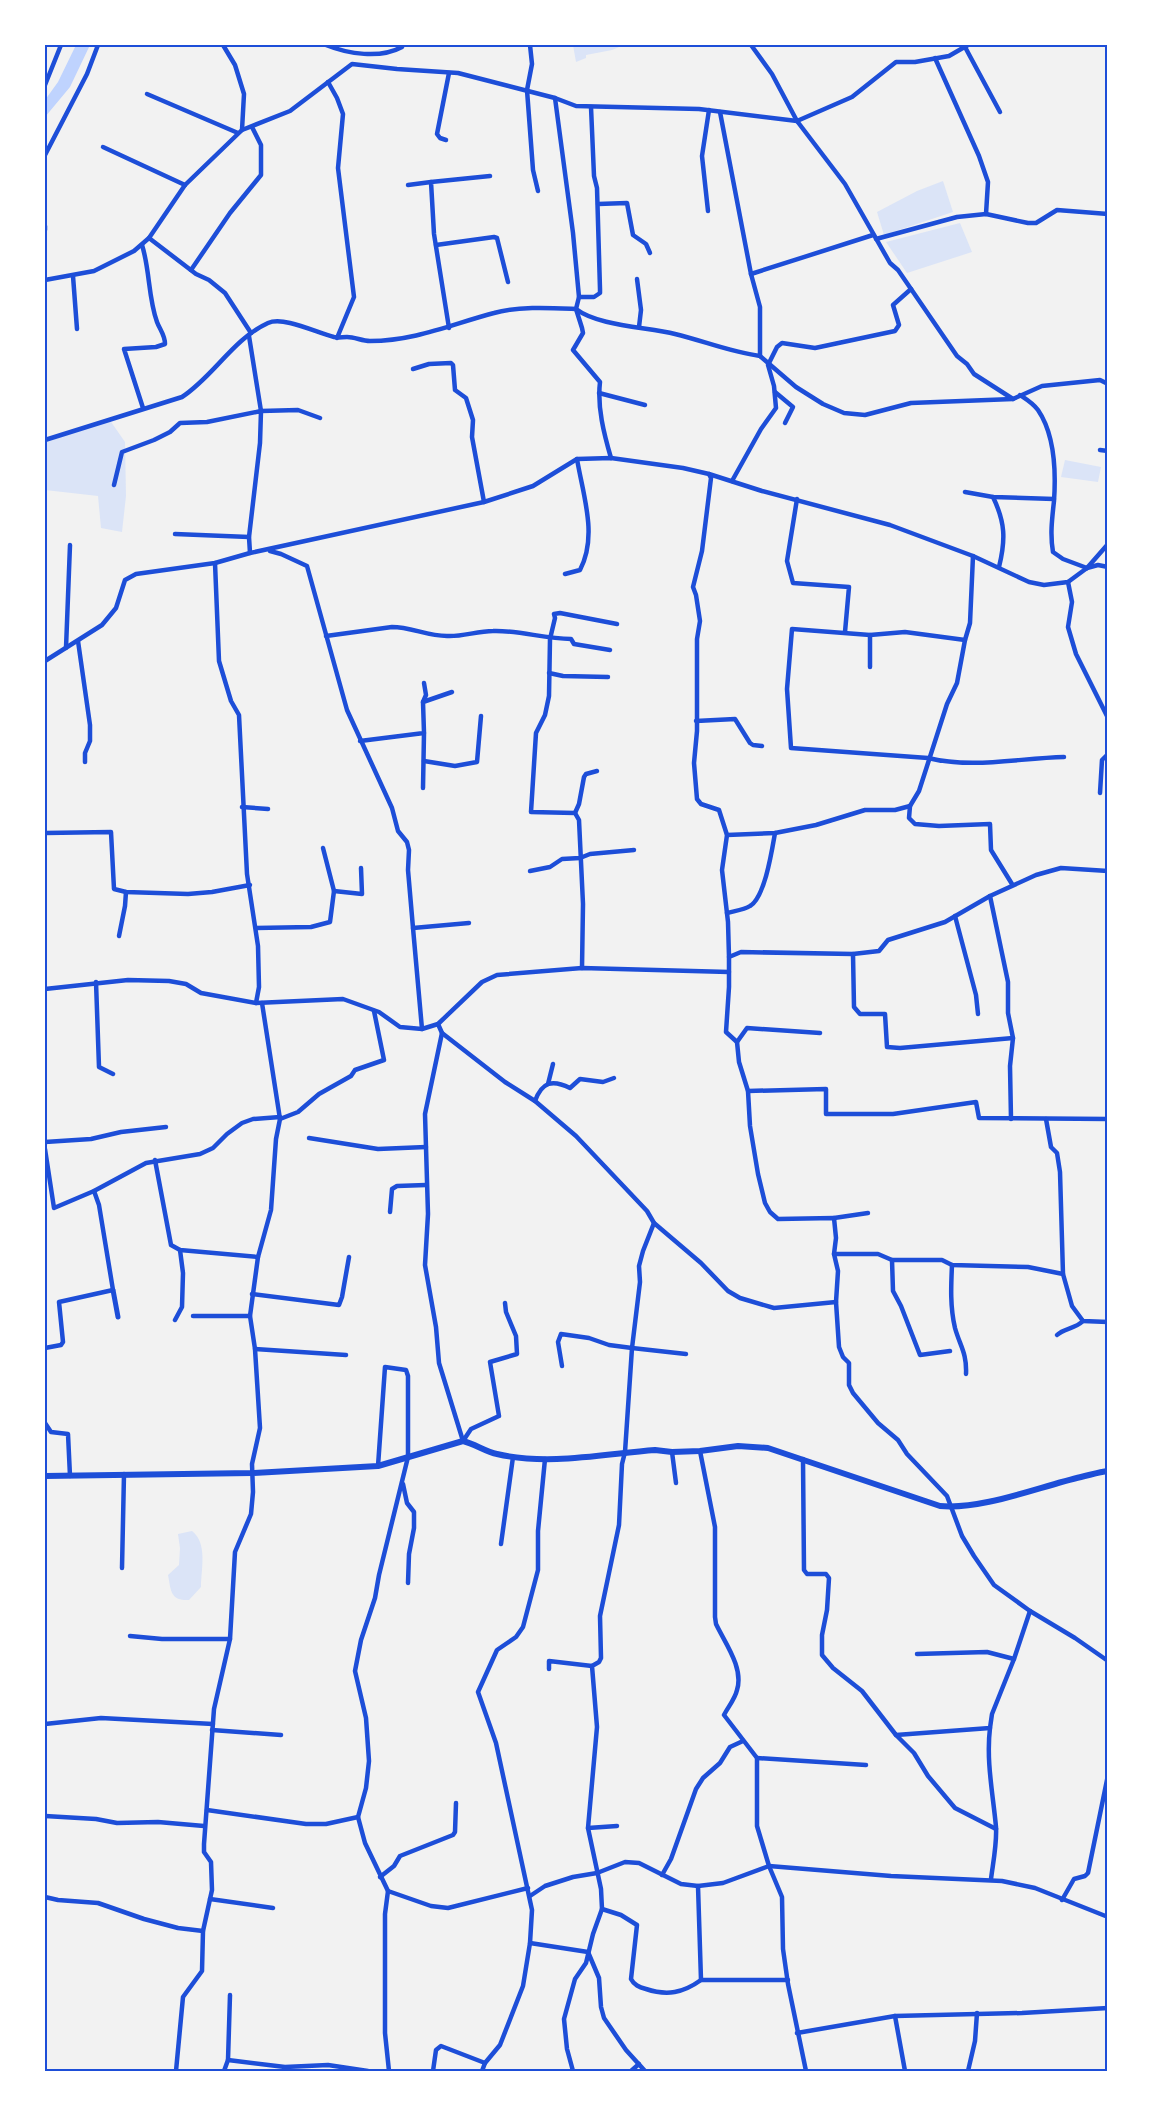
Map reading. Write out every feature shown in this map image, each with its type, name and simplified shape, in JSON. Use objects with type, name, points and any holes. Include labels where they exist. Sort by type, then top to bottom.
[{"type":"main road","points":[[45,1476],[252,1473],[378,1466],[463,1440],[495,1454],[545,1459],[655,1450],[700,1451],[751,1446],[803,1459],[940,1506],[950,1507],[1012,1496],[1108,1471]]},
{"type":"street","points":[[45,85],[61,45]]},
{"type":"street","points":[[45,155],[87,74],[98,45]]},
{"type":"street","points":[[223,45],[235,65],[243,94],[240,131]]},
{"type":"street","points":[[326,45],[358,53],[386,53],[400,49],[401,45]]},
{"type":"street","points":[[530,45],[532,64],[527,90],[533,170],[538,191]]},
{"type":"street","points":[[751,45],[772,74],[797,121],[845,184],[890,263],[898,270],[957,356],[974,374],[1012,399]]},
{"type":"street","points":[[352,64],[458,73],[527,90],[576,106],[709,110],[797,121],[852,97],[896,62],[915,62],[950,56],[966,46],[1000,112]]},
{"type":"street","points":[[45,280],[94,271],[118,261],[142,245],[185,185],[240,131],[290,111],[352,64],[358,53]]},
{"type":"street","points":[[935,58],[979,156],[988,183],[986,214]]},
{"type":"street","points":[[446,140],[437,134],[449,73]]},
{"type":"street","points":[[328,82],[344,114],[338,168],[354,297],[337,338]]},
{"type":"street","points":[[147,94],[240,131]]},
{"type":"street","points":[[555,98],[573,232],[579,297],[576,309],[583,333],[573,350],[599,381],[603,428],[611,458]]},
{"type":"street","points":[[579,297],[594,297],[600,293],[598,204],[594,176],[591,107]]},
{"type":"street","points":[[708,211],[702,156],[709,110]]},
{"type":"street","points":[[720,112],[751,274],[760,307],[760,356]]},
{"type":"street","points":[[191,270],[230,213],[261,175],[261,145],[252,127]]},
{"type":"street","points":[[104,147],[185,185]]},
{"type":"street","points":[[408,185],[490,176]]},
{"type":"street","points":[[431,182],[436,245],[449,328]]},
{"type":"street","points":[[598,204],[627,203],[633,235],[646,244],[650,253]]},
{"type":"street","points":[[751,274],[874,237],[944,220],[986,214],[1036,223],[1057,210],[1108,214]]},
{"type":"street","points":[[149,238],[225,293],[250,335],[262,414],[249,537],[250,553]]},
{"type":"street","points":[[436,245],[497,238],[508,282]]},
{"type":"street","points":[[142,245],[154,309],[165,337],[165,344],[156,347],[124,349],[143,408]]},
{"type":"street","points":[[73,276],[77,329]]},
{"type":"street","points":[[637,279],[641,310],[639,327]]},
{"type":"street","points":[[732,481],[761,429],[776,408],[775,392],[768,365],[777,347],[782,343],[815,348],[895,331],[899,326],[893,304],[911,289]]},
{"type":"street","points":[[45,440],[143,408],[182,398],[197,388],[219,363],[250,335],[270,322],[302,326],[337,338],[348,336],[366,341],[388,340],[449,328],[495,312],[576,309],[583,314],[673,333],[736,353],[760,356],[796,387],[823,404],[844,413],[865,415],[911,403],[1012,399],[1042,386],[1100,380],[1108,384]]},
{"type":"street","points":[[413,369],[441,362],[453,365],[455,390],[466,398],[473,420],[472,437],[484,502]]},
{"type":"street","points":[[775,392],[793,407],[785,423]]},
{"type":"street","points":[[599,393],[645,405]]},
{"type":"street","points":[[1020,395],[1038,410],[1053,453],[1054,499],[1051,526],[1053,552],[1063,559],[1087,568],[1098,565],[1108,567]]},
{"type":"street","points":[[114,485],[122,452],[170,432],[180,423],[207,422],[262,414],[274,409],[298,410],[320,418]]},
{"type":"street","points":[[1100,450],[1108,452]]},
{"type":"street","points":[[45,661],[97,630],[112,614],[122,587],[129,577],[136,574],[214,563],[250,553],[484,502],[533,486],[577,459],[611,458],[709,474],[762,491],[891,525],[973,556],[1029,582],[1044,585],[1068,582],[1087,568],[1108,544]]},
{"type":"street","points":[[565,574],[580,570],[589,546],[590,533],[577,459]]},
{"type":"street","points":[[709,474],[711,478],[706,525],[693,587],[700,621],[697,639],[694,763],[697,799],[701,804],[719,810],[727,835],[722,870],[729,957],[726,1032],[737,1042]]},
{"type":"street","points":[[966,492],[993,497],[1054,499]]},
{"type":"street","points":[[993,497],[1002,515],[1004,532],[1004,549],[999,567]]},
{"type":"street","points":[[797,499],[787,561],[793,582],[849,587],[845,632]]},
{"type":"street","points":[[175,534],[249,537]]},
{"type":"street","points":[[66,648],[70,545]]},
{"type":"street","points":[[267,550],[306,566],[347,710],[392,808],[398,831],[407,842],[422,1029]]},
{"type":"street","points":[[973,556],[970,623],[957,682],[928,758],[919,791],[910,806],[909,819],[915,824],[939,826],[990,825],[992,850],[1012,884]]},
{"type":"street","points":[[176,2071],[183,1997],[202,1971],[203,1931],[210,1899],[213,1869],[212,1862],[204,1852],[208,1765],[215,1700],[230,1640],[235,1552],[251,1514],[252,1464],[260,1428],[255,1348],[250,1316],[258,1257],[271,1209],[276,1139],[280,1118],[259,1003],[256,928],[242,807],[239,715],[231,701],[219,661],[214,563]]},
{"type":"street","points":[[1068,582],[1072,602],[1068,627],[1073,645],[1108,718]]},
{"type":"street","points":[[575,813],[532,814],[530,809],[536,733],[545,715],[549,696],[550,639],[554,614],[617,624]]},
{"type":"street","points":[[326,636],[392,627],[403,627],[448,637],[491,631],[515,632],[550,639],[571,639],[574,644],[610,650]]},
{"type":"street","points":[[965,640],[905,632],[870,635],[792,629],[787,689],[791,748],[928,758],[962,763],[1064,757]]},
{"type":"street","points":[[870,635],[870,667]]},
{"type":"street","points":[[78,641],[90,725],[90,741],[85,753],[85,762]]},
{"type":"street","points":[[549,673],[562,676],[608,677]]},
{"type":"street","points":[[423,788],[423,702],[426,695],[424,683]]},
{"type":"street","points":[[423,702],[452,692]]},
{"type":"street","points":[[424,761],[455,766],[477,762],[481,716]]},
{"type":"street","points":[[696,721],[735,719],[750,743],[762,746]]},
{"type":"street","points":[[360,741],[424,733]]},
{"type":"street","points":[[1100,793],[1102,760],[1108,754]]},
{"type":"street","points":[[575,813],[584,777],[586,774],[597,771]]},
{"type":"street","points":[[727,835],[775,833],[816,825],[865,810],[895,810],[910,806]]},
{"type":"street","points":[[242,807],[268,809]]},
{"type":"street","points":[[575,813],[579,820],[583,904],[582,968]]},
{"type":"street","points":[[45,833],[111,832],[114,889],[126,892],[188,894],[250,885]]},
{"type":"street","points":[[727,913],[748,908],[757,899],[769,866],[775,833]]},
{"type":"street","points":[[323,848],[334,891],[330,922]]},
{"type":"street","points":[[531,871],[550,867],[562,859],[634,850]]},
{"type":"street","points":[[334,891],[362,894],[361,868]]},
{"type":"street","points":[[729,957],[741,952],[853,954],[879,951],[888,940],[945,922],[1012,884],[1036,874],[1061,868],[1108,871]]},
{"type":"street","points":[[119,936],[126,892]]},
{"type":"street","points":[[990,896],[1008,982],[1008,1013],[1014,1038],[1010,1066],[1011,1119]]},
{"type":"street","points":[[955,916],[976,995],[978,1014]]},
{"type":"street","points":[[256,928],[310,927],[337,920]]},
{"type":"street","points":[[413,928],[469,923]]},
{"type":"street","points":[[853,954],[854,1007],[860,1014],[885,1014],[887,1047],[900,1048],[1014,1038]]},
{"type":"street","points":[[45,989],[96,982],[169,981],[186,984],[201,993],[259,1003],[343,999],[374,1011],[399,1027],[422,1029],[438,1024],[482,982],[497,975],[582,968],[729,972]]},
{"type":"street","points":[[96,982],[99,1067],[112,1074]]},
{"type":"street","points":[[45,1149],[54,1208],[94,1191],[146,1163],[200,1155],[213,1148],[242,1123],[253,1119],[280,1118],[298,1112],[319,1094],[351,1076],[355,1070],[384,1059],[374,1011]]},
{"type":"street","points":[[438,1024],[442,1033],[505,1082],[535,1101],[576,1136],[647,1211],[654,1223],[701,1263],[728,1291],[740,1298],[774,1308],[836,1302]]},
{"type":"street","points":[[820,1033],[747,1028],[737,1042],[739,1062],[748,1091],[750,1126],[758,1174],[770,1212],[778,1219],[834,1218],[867,1213]]},
{"type":"street","points":[[442,1033],[425,1114],[428,1214],[426,1265],[439,1363],[463,1440]]},
{"type":"street","points":[[548,1084],[553,1064]]},
{"type":"street","points":[[535,1101],[542,1086],[548,1084],[564,1085],[570,1088],[580,1079],[603,1082],[614,1078]]},
{"type":"street","points":[[748,1091],[826,1089],[826,1114],[893,1114],[976,1102],[979,1119],[1108,1119]]},
{"type":"street","points":[[1046,1119],[1051,1147],[1057,1153],[1060,1172],[1063,1274],[1072,1306],[1083,1322]]},
{"type":"street","points":[[45,1142],[91,1139],[121,1132],[166,1127]]},
{"type":"street","points":[[309,1138],[378,1149],[426,1147]]},
{"type":"street","points":[[155,1160],[171,1245],[180,1250],[258,1257]]},
{"type":"street","points":[[390,1212],[392,1189],[397,1186],[426,1185]]},
{"type":"street","points":[[94,1191],[99,1205],[119,1320]]},
{"type":"street","points":[[834,1218],[836,1238],[834,1254],[838,1271],[836,1302],[839,1347],[843,1357],[849,1363],[849,1385],[878,1423],[898,1440],[907,1454],[947,1496],[962,1536],[994,1585],[1108,1661]]},
{"type":"street","points":[[549,1669],[549,1661],[592,1666],[601,1658],[600,1616],[619,1525],[632,1348],[640,1282],[639,1266],[654,1223]]},
{"type":"street","points":[[175,1320],[182,1307],[183,1273],[180,1250]]},
{"type":"street","points":[[834,1254],[878,1254],[892,1260],[942,1260],[952,1265],[1028,1267],[1063,1274]]},
{"type":"street","points":[[252,1294],[339,1305],[349,1257]]},
{"type":"street","points":[[892,1260],[892,1291],[901,1306],[920,1355],[950,1351]]},
{"type":"street","points":[[952,1265],[951,1290],[954,1317],[956,1330],[967,1360],[966,1374]]},
{"type":"street","points":[[45,1348],[62,1345],[63,1342],[59,1302],[113,1290]]},
{"type":"street","points":[[463,1440],[471,1429],[499,1416],[490,1362],[517,1354],[516,1336],[506,1312],[505,1303]]},
{"type":"street","points":[[193,1316],[250,1316]]},
{"type":"street","points":[[1057,1335],[1083,1322],[1108,1322]]},
{"type":"street","points":[[562,1366],[558,1342],[561,1334],[589,1338],[609,1345],[686,1354]]},
{"type":"street","points":[[255,1348],[346,1355]]},
{"type":"street","points":[[378,1466],[385,1367],[401,1368],[406,1370],[408,1376],[408,1457],[375,1598],[361,1640],[355,1671],[366,1718],[369,1761],[366,1788],[358,1817],[365,1843],[388,1891],[385,1914],[385,2033],[389,2071]]},
{"type":"street","points":[[45,1423],[51,1432],[68,1434],[70,1476]]},
{"type":"street","points":[[700,1451],[715,1527],[716,1624],[737,1667],[739,1679],[737,1690],[724,1715],[757,1758],[757,1826],[769,1866],[782,1897],[783,1949],[797,2033],[806,2071]]},
{"type":"street","points":[[672,1452],[676,1483]]},
{"type":"street","points":[[501,1544],[513,1457]]},
{"type":"street","points":[[482,2071],[485,2063],[500,2045],[518,2003],[530,1943],[532,1910],[496,1743],[478,1695],[497,1650],[516,1637],[523,1627],[538,1570],[538,1531],[545,1459]]},
{"type":"street","points":[[803,1459],[804,1570],[807,1574],[826,1574],[828,1582],[822,1655],[833,1668],[862,1691],[896,1735],[914,1753],[928,1776],[955,1808],[996,1829]]},
{"type":"street","points":[[122,1568],[124,1474]]},
{"type":"street","points":[[402,1481],[407,1503],[414,1512],[408,1583]]},
{"type":"street","points":[[992,1879],[996,1829],[988,1742],[992,1714],[1030,1611]]},
{"type":"street","points":[[130,1636],[230,1640]]},
{"type":"street","points":[[917,1654],[987,1652],[1014,1659]]},
{"type":"street","points":[[573,2071],[567,2049],[564,2019],[575,1979],[586,1964],[602,1909],[602,1889],[588,1828],[597,1727],[592,1666]]},
{"type":"street","points":[[45,1724],[101,1718],[280,1735]]},
{"type":"street","points":[[896,1735],[990,1728]]},
{"type":"street","points":[[662,1875],[671,1859],[696,1789],[720,1763],[730,1747],[743,1741]]},
{"type":"street","points":[[757,1758],[866,1765]]},
{"type":"street","points":[[1062,1900],[1074,1880],[1088,1873],[1108,1775]]},
{"type":"street","points":[[380,1877],[394,1866],[400,1856],[453,1835],[456,1803]]},
{"type":"street","points":[[207,1810],[306,1824],[326,1824],[358,1817]]},
{"type":"street","points":[[45,1816],[204,1826]]},
{"type":"street","points":[[588,1828],[616,1826]]},
{"type":"street","points":[[530,1896],[545,1886],[632,1862],[681,1884],[698,1886],[723,1883],[769,1866],[891,1876],[992,1879],[1035,1888],[1108,1917]]},
{"type":"street","points":[[698,1886],[701,1980]]},
{"type":"street","points":[[388,1891],[431,1906],[448,1908],[528,1888]]},
{"type":"street","points":[[45,1897],[98,1902],[144,1919],[178,1928],[203,1931]]},
{"type":"street","points":[[210,1899],[273,1908]]},
{"type":"street","points":[[602,1909],[621,1915],[638,1925],[631,1979],[633,1983],[647,1990],[666,1994],[691,1988],[701,1980],[788,1980]]},
{"type":"street","points":[[530,1943],[588,1952]]},
{"type":"street","points":[[588,1952],[599,1978],[604,2018],[626,2050],[645,2071]]},
{"type":"street","points":[[224,2071],[228,2060],[230,1995]]},
{"type":"street","points":[[797,2033],[895,2016],[1108,2008]]},
{"type":"street","points":[[968,2071],[975,2041],[977,2013]]},
{"type":"street","points":[[895,2016],[905,2071]]},
{"type":"street","points":[[433,2071],[436,2050],[441,2046],[485,2063]]},
{"type":"street","points":[[228,2060],[285,2067],[328,2065],[368,2071]]},
{"type":"street","points":[[631,2071],[639,2064]]},
{"type":"shaded area","points":[[573,45],[624,45],[586,55],[586,58],[576,62]]},
{"type":"shaded area","points":[[943,181],[953,212],[884,235],[877,212],[917,191]]},
{"type":"shaded area","points":[[960,223],[972,252],[907,273],[886,242]]},
{"type":"shaded area","points":[[109,419],[125,442],[126,496],[122,532],[101,528],[98,496],[45,490],[45,443]]},
{"type":"shaded area","points":[[1065,460],[1101,467],[1098,482],[1061,477]]},
{"type":"shaded area","points":[[192,1531],[197,1536],[202,1550],[201,1587],[189,1600],[183,1600],[172,1594],[168,1575],[179,1565],[178,1534]]},
{"type":"water","points":[[76,45],[90,45],[70,87],[45,117],[45,100],[58,82]]}]
